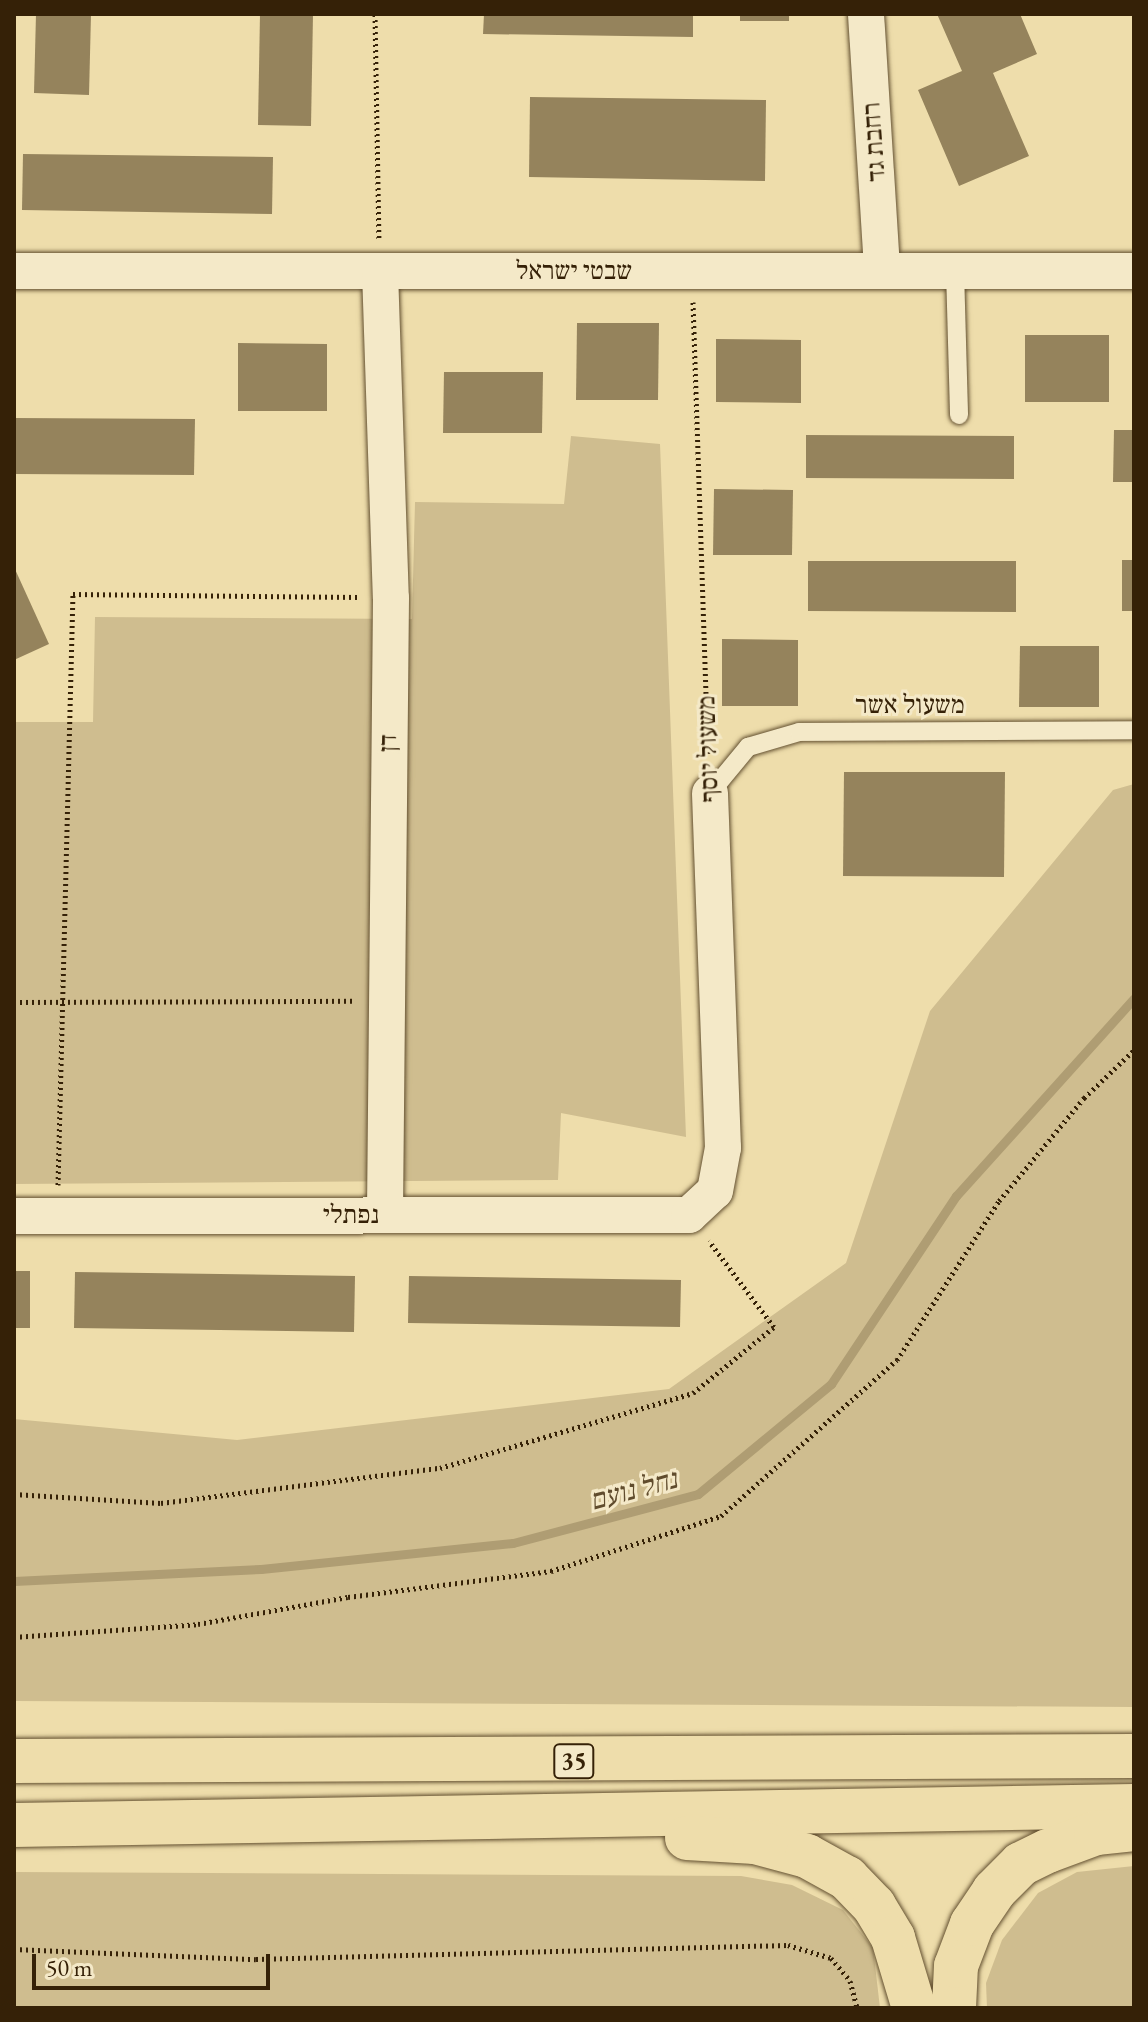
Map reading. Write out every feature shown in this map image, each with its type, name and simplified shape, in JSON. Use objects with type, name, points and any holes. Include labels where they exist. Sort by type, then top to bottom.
[{"type":"highway","name":"35","points":[[14,1761],[1134,1756]]},
{"type":"highway","name":"35","points":[[14,1825],[1134,1806]]},
{"type":"highway","points":[[305,1818],[755,1842],[807,1856],[847,1878],[874,1906],[893,1938],[914,2008]]},
{"type":"highway","points":[[954,2008],[956,1966],[972,1924],[994,1891],[1021,1864],[1096,1833],[1134,1829]]},
{"type":"street","name":"רחבת גד","points":[[866,14],[882,271]]},
{"type":"street","name":"שבטי ישראל","points":[[14,271],[1134,271]]},
{"type":"street","name":"דן","points":[[380,271],[391,598],[383,1001],[385,1215]]},
{"type":"street","name":"משעול יוסף","points":[[689,1215],[715,1191],[723,1148],[710,793]]},
{"type":"street","name":"נפתלי","points":[[14,1216],[689,1215]]},
{"type":"lane","points":[[955,270],[959,415]]},
{"type":"lane","name":"משעול אשר","points":[[710,793],[748,747],[799,732],[1134,730]]},
{"type":"path","points":[[375,14],[380,271]]},
{"type":"path","name":"משעול יוסף","points":[[692,270],[710,793]]},
{"type":"path","points":[[58,1214],[73,594],[391,598]]},
{"type":"path","points":[[14,1002],[383,1001]]},
{"type":"path","points":[[14,1637],[198,1624],[348,1597],[551,1571],[721,1516],[897,1360],[999,1201],[1084,1098],[1134,1050]]},
{"type":"path","points":[[14,1494],[161,1503],[440,1468],[693,1393],[774,1327],[689,1215]]},
{"type":"path","points":[[14,1949],[256,1959],[788,1945],[831,1958],[850,1981],[857,2008]]},
{"type":"shaded area","points":[[571,436],[660,444],[686,1137],[561,1113],[558,1180],[14,1184],[14,722],[93,722],[95,617],[412,619],[415,502],[564,504]]},
{"type":"shaded area","points":[[1134,784],[1134,1707],[14,1701],[14,1419],[237,1440],[669,1389],[846,1263],[930,1011],[1113,790]]},
{"type":"shaded area","points":[[1134,1866],[1134,2008],[987,2008],[986,1983],[1002,1940],[1038,1893],[1077,1872]]},
{"type":"shaded area","points":[[14,1872],[741,1876],[792,1885],[843,1910],[873,1948],[880,2008],[14,2008]]},
{"type":"building","points":[[36,14],[91,14],[89,95],[34,93]]},
{"type":"building","points":[[260,14],[313,14],[311,126],[258,125]]},
{"type":"building","points":[[484,14],[693,14],[693,37],[483,34]]},
{"type":"building","points":[[740,14],[789,14],[789,21],[740,21]]},
{"type":"building","points":[[937,14],[1020,14],[1037,54],[993,73],[1029,156],[959,186],[918,90],[962,71]]},
{"type":"building","points":[[530,97],[766,100],[765,181],[529,177]]},
{"type":"building","points":[[23,154],[273,157],[272,214],[22,210]]},
{"type":"building","points":[[577,323],[659,323],[658,400],[576,400]]},
{"type":"building","points":[[1025,335],[1109,335],[1109,402],[1025,402]]},
{"type":"building","points":[[716,339],[801,340],[801,403],[716,402]]},
{"type":"building","points":[[238,343],[327,344],[327,411],[238,411]]},
{"type":"building","points":[[444,372],[543,372],[542,433],[443,433]]},
{"type":"building","points":[[14,418],[195,419],[194,475],[14,474]]},
{"type":"building","points":[[1114,430],[1134,430],[1134,482],[1113,482]]},
{"type":"building","points":[[806,435],[1014,436],[1014,479],[806,478]]},
{"type":"building","points":[[714,489],[793,490],[792,555],[713,555]]},
{"type":"building","points":[[1122,560],[1134,560],[1134,611],[1122,611]]},
{"type":"building","points":[[808,561],[1016,561],[1016,612],[808,611]]},
{"type":"building","points":[[14,567],[49,644],[14,660]]},
{"type":"building","points":[[722,639],[798,640],[798,706],[722,706]]},
{"type":"building","points":[[1020,646],[1099,646],[1099,707],[1019,707]]},
{"type":"building","points":[[844,772],[1005,772],[1004,877],[843,876]]},
{"type":"building","points":[[14,1271],[30,1271],[30,1328],[14,1328]]},
{"type":"building","points":[[75,1272],[355,1276],[354,1332],[74,1328]]},
{"type":"building","points":[[409,1276],[681,1280],[680,1327],[408,1323]]},
{"type":"waterway","name":"נחל נועם","points":[[14,1581],[261,1569],[513,1543],[698,1494],[831,1384],[956,1196],[1134,998]]}]
